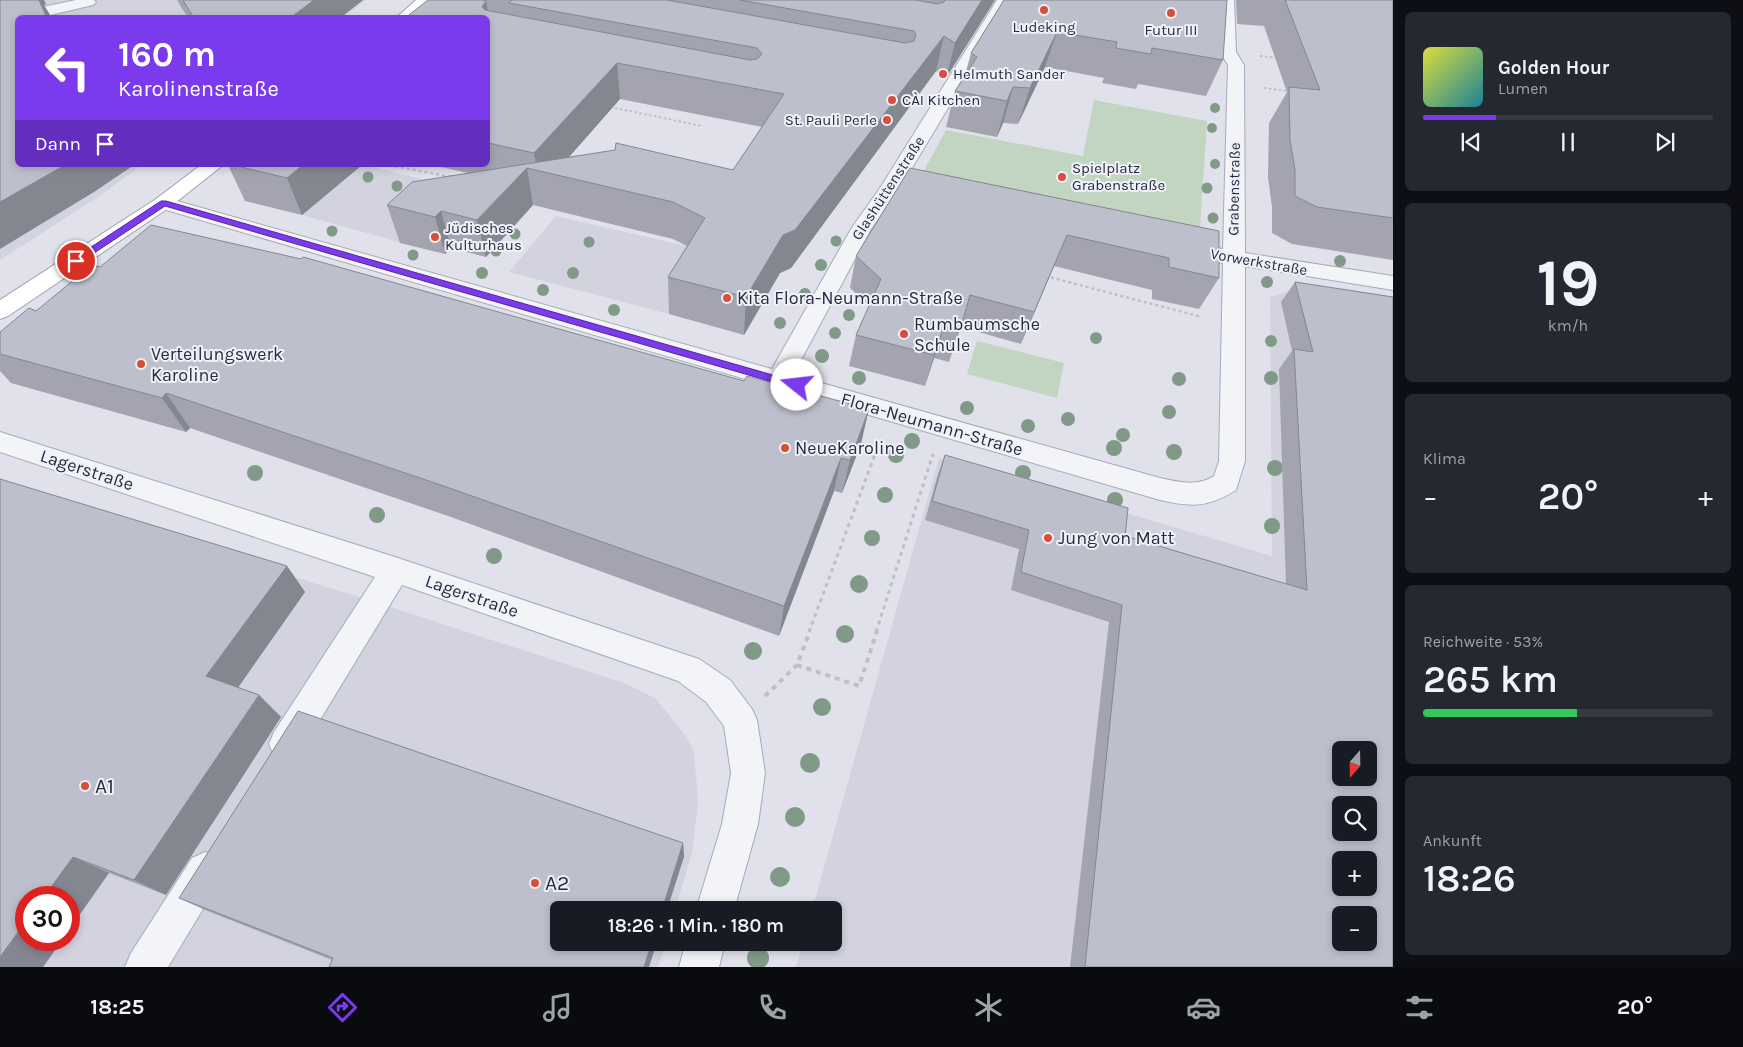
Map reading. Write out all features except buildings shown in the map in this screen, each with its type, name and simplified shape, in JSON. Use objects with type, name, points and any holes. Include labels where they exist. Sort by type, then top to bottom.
[{"type":"main road","points":[[406,15],[425,0]]},
{"type":"main road","points":[[0,311],[164,203],[210,167]]},
{"type":"street","name":"Glashüttenstraße","points":[[778,380],[861,229],[891,186],[1005,0]]},
{"type":"street","name":"Grabenstraße","points":[[1212,493],[1226,482],[1232,461],[1236,65],[1228,52],[1226,0]]},
{"type":"street","points":[[26,15],[88,1],[95,15]]},
{"type":"street","points":[[0,21],[15,18]]},
{"type":"street","points":[[891,186],[950,198]]},
{"type":"street","name":"Flora-Neumann-Straße","points":[[164,203],[940,427],[1189,496],[1212,493]]},
{"type":"street","name":"Vorwerkstraße","points":[[1194,250],[1234,259],[1393,283]]},
{"type":"street","name":"Lagerstraße","points":[[0,442],[395,570],[688,670],[718,691],[740,720],[748,773],[740,824],[718,901]]},
{"type":"street","points":[[271,768],[395,570]]},
{"type":"street","points":[[145,967],[223,843]]},
{"type":"street","points":[[698,967],[703,951]]},
{"type":"path","points":[[1236,85],[1295,92]]},
{"type":"path","points":[[604,105],[702,126]]},
{"type":"path","points":[[399,167],[457,178]]},
{"type":"path","points":[[1044,276],[1232,325]]},
{"type":"path","points":[[740,720],[797,665],[891,412]]},
{"type":"path","points":[[797,665],[859,686],[940,427]]},
{"type":"shaded area","points":[[0,0],[366,0],[346,15],[15,15],[15,167],[139,167],[98,197],[0,260]]},
{"type":"shaded area","points":[[360,167],[372,167],[463,189],[406,244],[302,215]]},
{"type":"shaded area","points":[[556,216],[708,251],[669,314],[509,272]]},
{"type":"shaded area","points":[[1301,288],[1393,304],[1393,967],[796,967],[801,951],[842,951],[842,901],[815,901],[939,458],[1272,556],[1270,297]]},
{"type":"shaded area","points":[[0,486],[375,602],[624,683],[655,698],[682,731],[693,749],[698,805],[692,853],[678,901],[550,901],[550,951],[663,951],[658,967],[0,967]]},
{"type":"green space","name":"Spielplatz Grabenstraße","points":[[1094,100],[1207,121],[1199,244],[917,183],[946,130],[1083,156]]},
{"type":"green space","points":[[977,341],[1064,363],[1057,398],[967,374]]},
{"type":"place","name":"Ludeking","points":[[1044,10]]},
{"type":"place","name":"Futur III","points":[[1171,13]]},
{"type":"place","name":"Helmuth Sander","points":[[943,74]]},
{"type":"place","name":"CÀI Kitchen","points":[[892,100]]},
{"type":"place","name":"St. Pauli Perle","points":[[887,120]]},
{"type":"place","name":"Spielplatz Grabenstraße","points":[[1062,177]]},
{"type":"place","name":"Jüdisches Kulturhaus","points":[[435,237]]},
{"type":"place","name":"Kita Flora-Neumann-Straße","points":[[727,298]]},
{"type":"place","name":"Rumbaumsche Schule","points":[[904,334]]},
{"type":"place","name":"Verteilungswerk Karoline","points":[[141,364]]},
{"type":"place","name":"NeueKaroline","points":[[785,448]]},
{"type":"place","name":"Jung von Matt","points":[[1048,538]]},
{"type":"place","name":"A1","points":[[85,786]]},
{"type":"place","name":"A2","points":[[535,883]]},
{"type":"route","points":[[76,261],[164,203],[797,385]]}]
